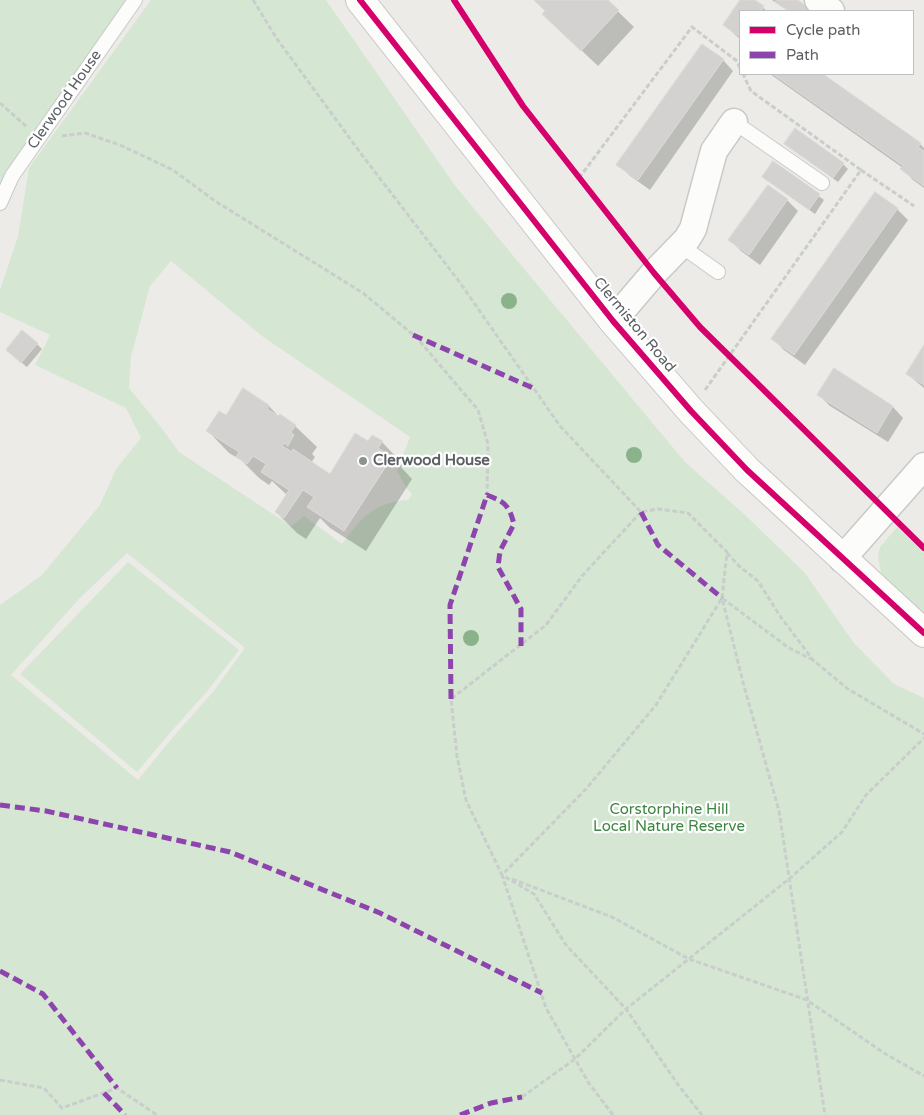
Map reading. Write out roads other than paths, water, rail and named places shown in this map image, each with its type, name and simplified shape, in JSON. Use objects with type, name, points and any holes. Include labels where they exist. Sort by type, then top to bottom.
[{"type":"street","name":"Clermiston Road","points":[[360,0],[613,322],[691,411],[747,470],[924,633]]},
{"type":"street","points":[[818,0],[830,10]]},
{"type":"street","points":[[613,322],[687,239],[693,229],[714,151],[734,122]]},
{"type":"street","points":[[842,558],[924,466]]},
{"type":"lane","name":"Clerwood House","points":[[0,203],[12,176],[135,0]]},
{"type":"lane","points":[[734,122],[822,183]]},
{"type":"lane","points":[[680,245],[718,272]]},
{"type":"place","name":"Clerwood House","points":[[363,461]]},
{"type":"park label","name":"Corstorphine Hill Local Nature Reserve","points":[[669,818]]}]
